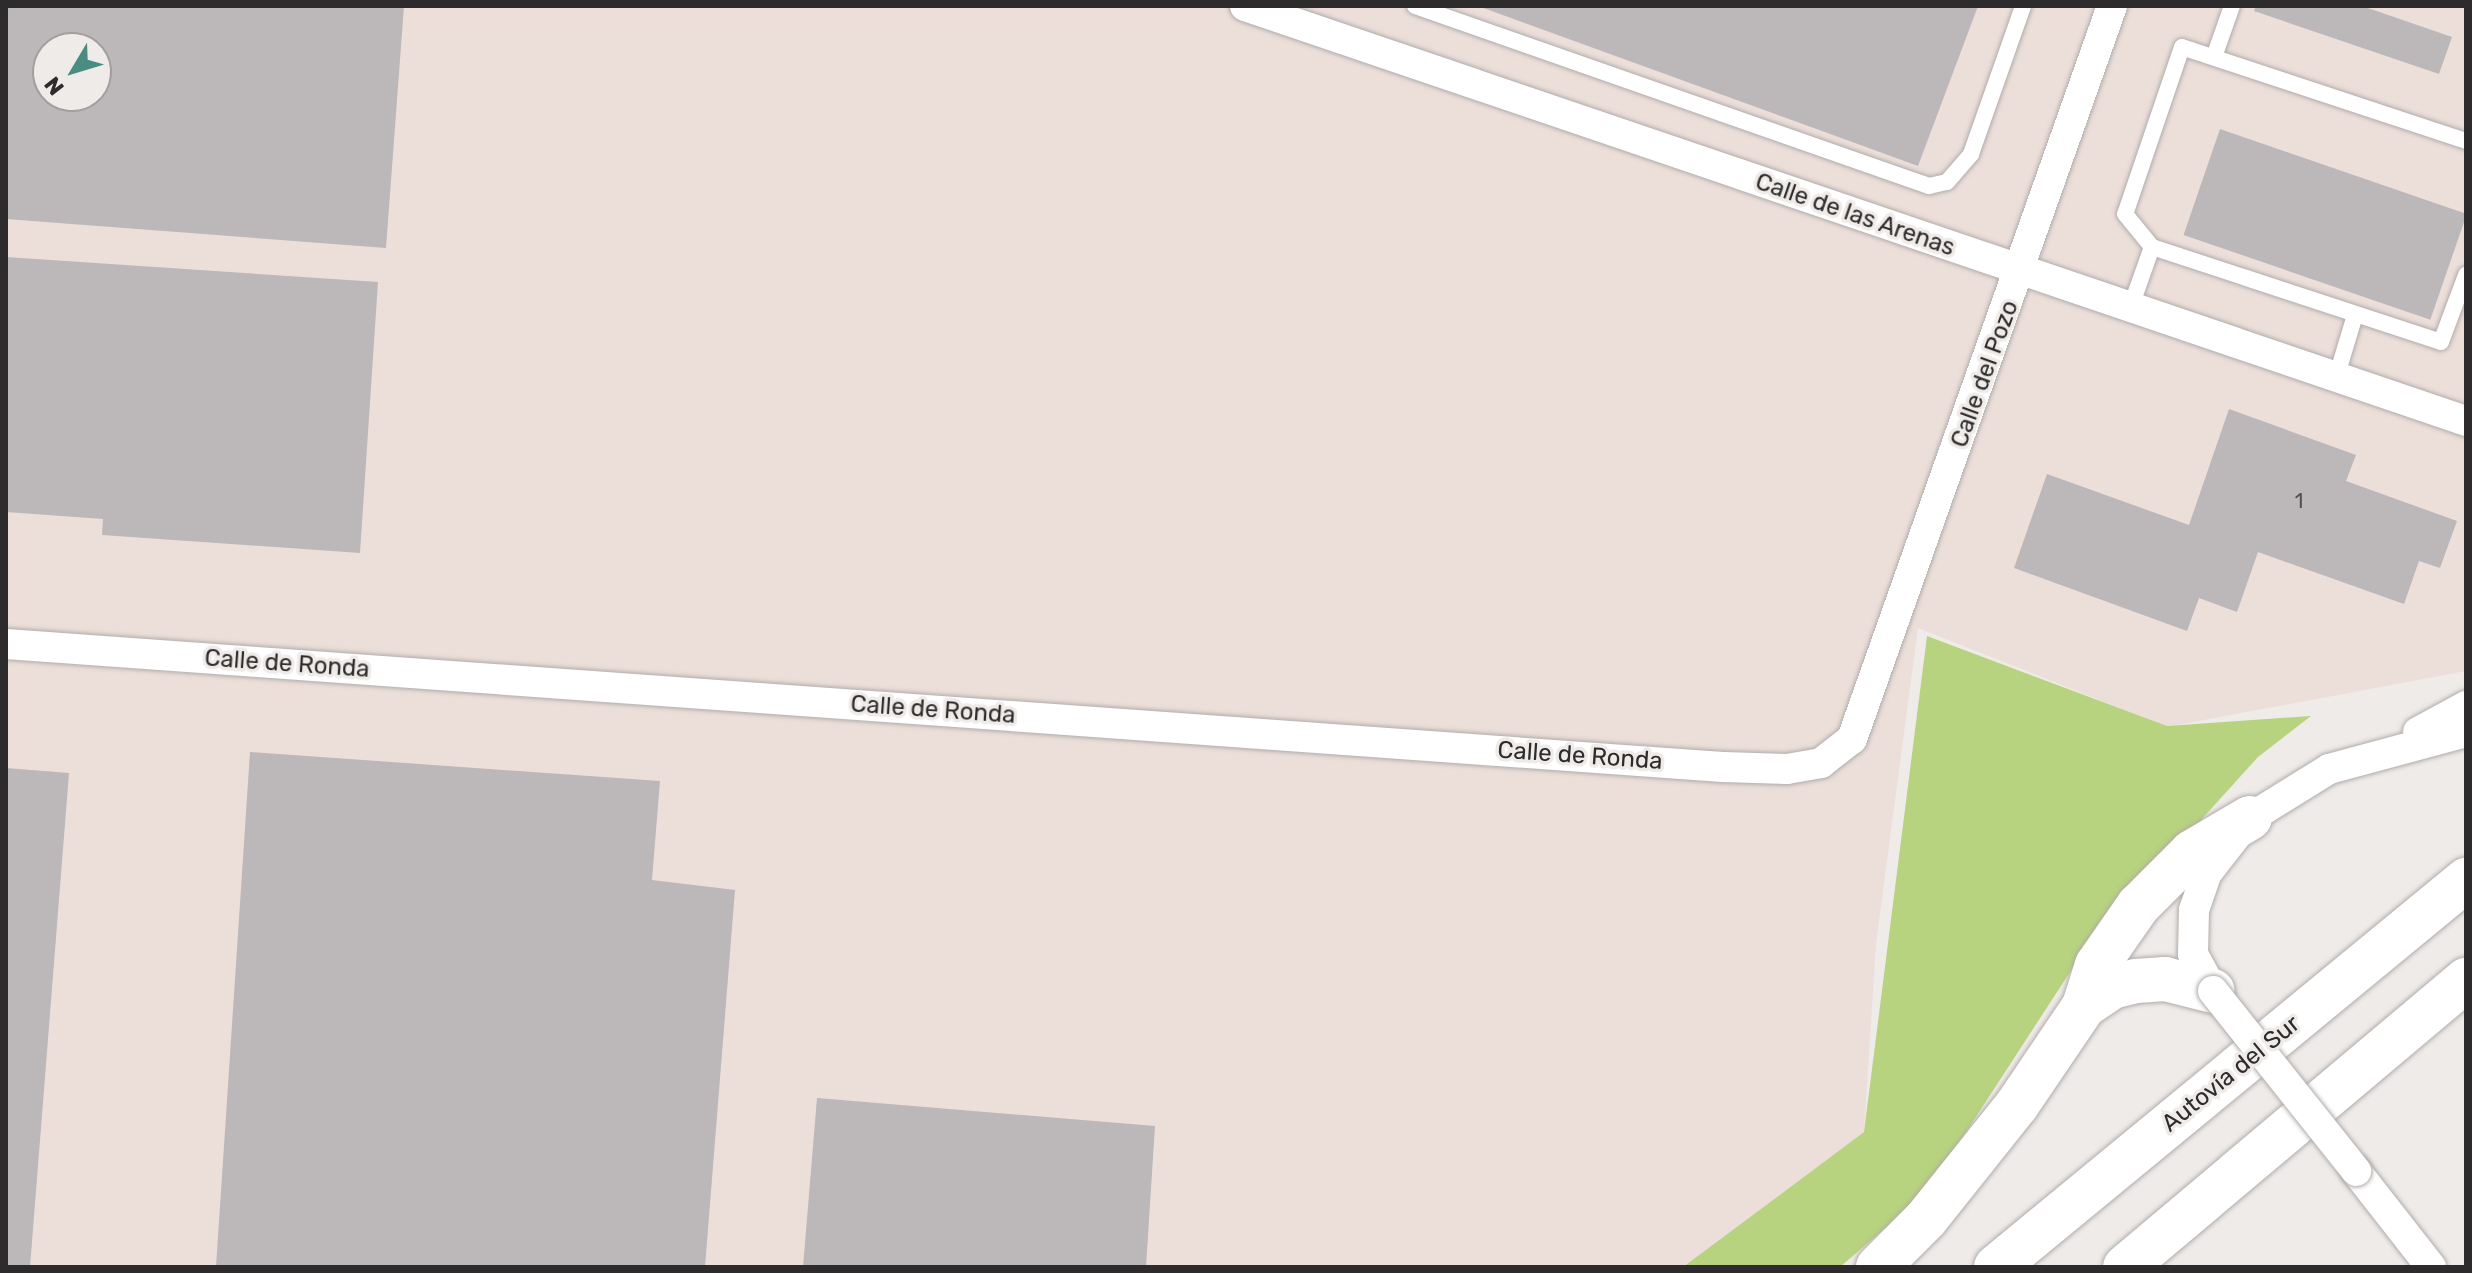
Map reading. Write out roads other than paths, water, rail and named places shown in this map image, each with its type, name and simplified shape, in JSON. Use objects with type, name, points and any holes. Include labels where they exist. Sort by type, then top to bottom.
[{"type":"highway","points":[[1878,1267],[1926,1219],[2008,1117],[2084,1006],[2097,965],[2138,906],[2192,852],[2250,818]]},
{"type":"highway","name":"Autovía del Sur","points":[[1996,1267],[2466,880]]},
{"type":"highway","points":[[2084,1006],[2112,987],[2136,981],[2165,979],[2213,991]]},
{"type":"highway","points":[[2125,1267],[2466,980]]},
{"type":"street","name":"Calle de las Arenas","points":[[1245,6],[1299,15],[2022,273],[2466,421]]},
{"type":"street","name":"Calle del Pozo","points":[[1852,739],[2022,273],[2112,6]]},
{"type":"street","name":"Calle de Ronda","points":[[6,644],[1723,767],[1821,763],[1852,739]]},
{"type":"street","points":[[2431,1267],[2213,991],[2193,954],[2194,910],[2207,873],[2250,818],[2329,769],[2384,749],[2466,706]]},
{"type":"street","points":[[2384,749],[2466,732]]},
{"type":"lane","points":[[1415,6],[1929,186],[1947,182],[1971,154],[2023,6]]},
{"type":"lane","points":[[2214,57],[2232,6]]},
{"type":"lane","points":[[2466,141],[2182,47],[2125,214],[2152,247],[2441,342],[2466,275]]},
{"type":"lane","points":[[2130,309],[2152,247]]},
{"type":"lane","points":[[2336,378],[2355,315]]}]
